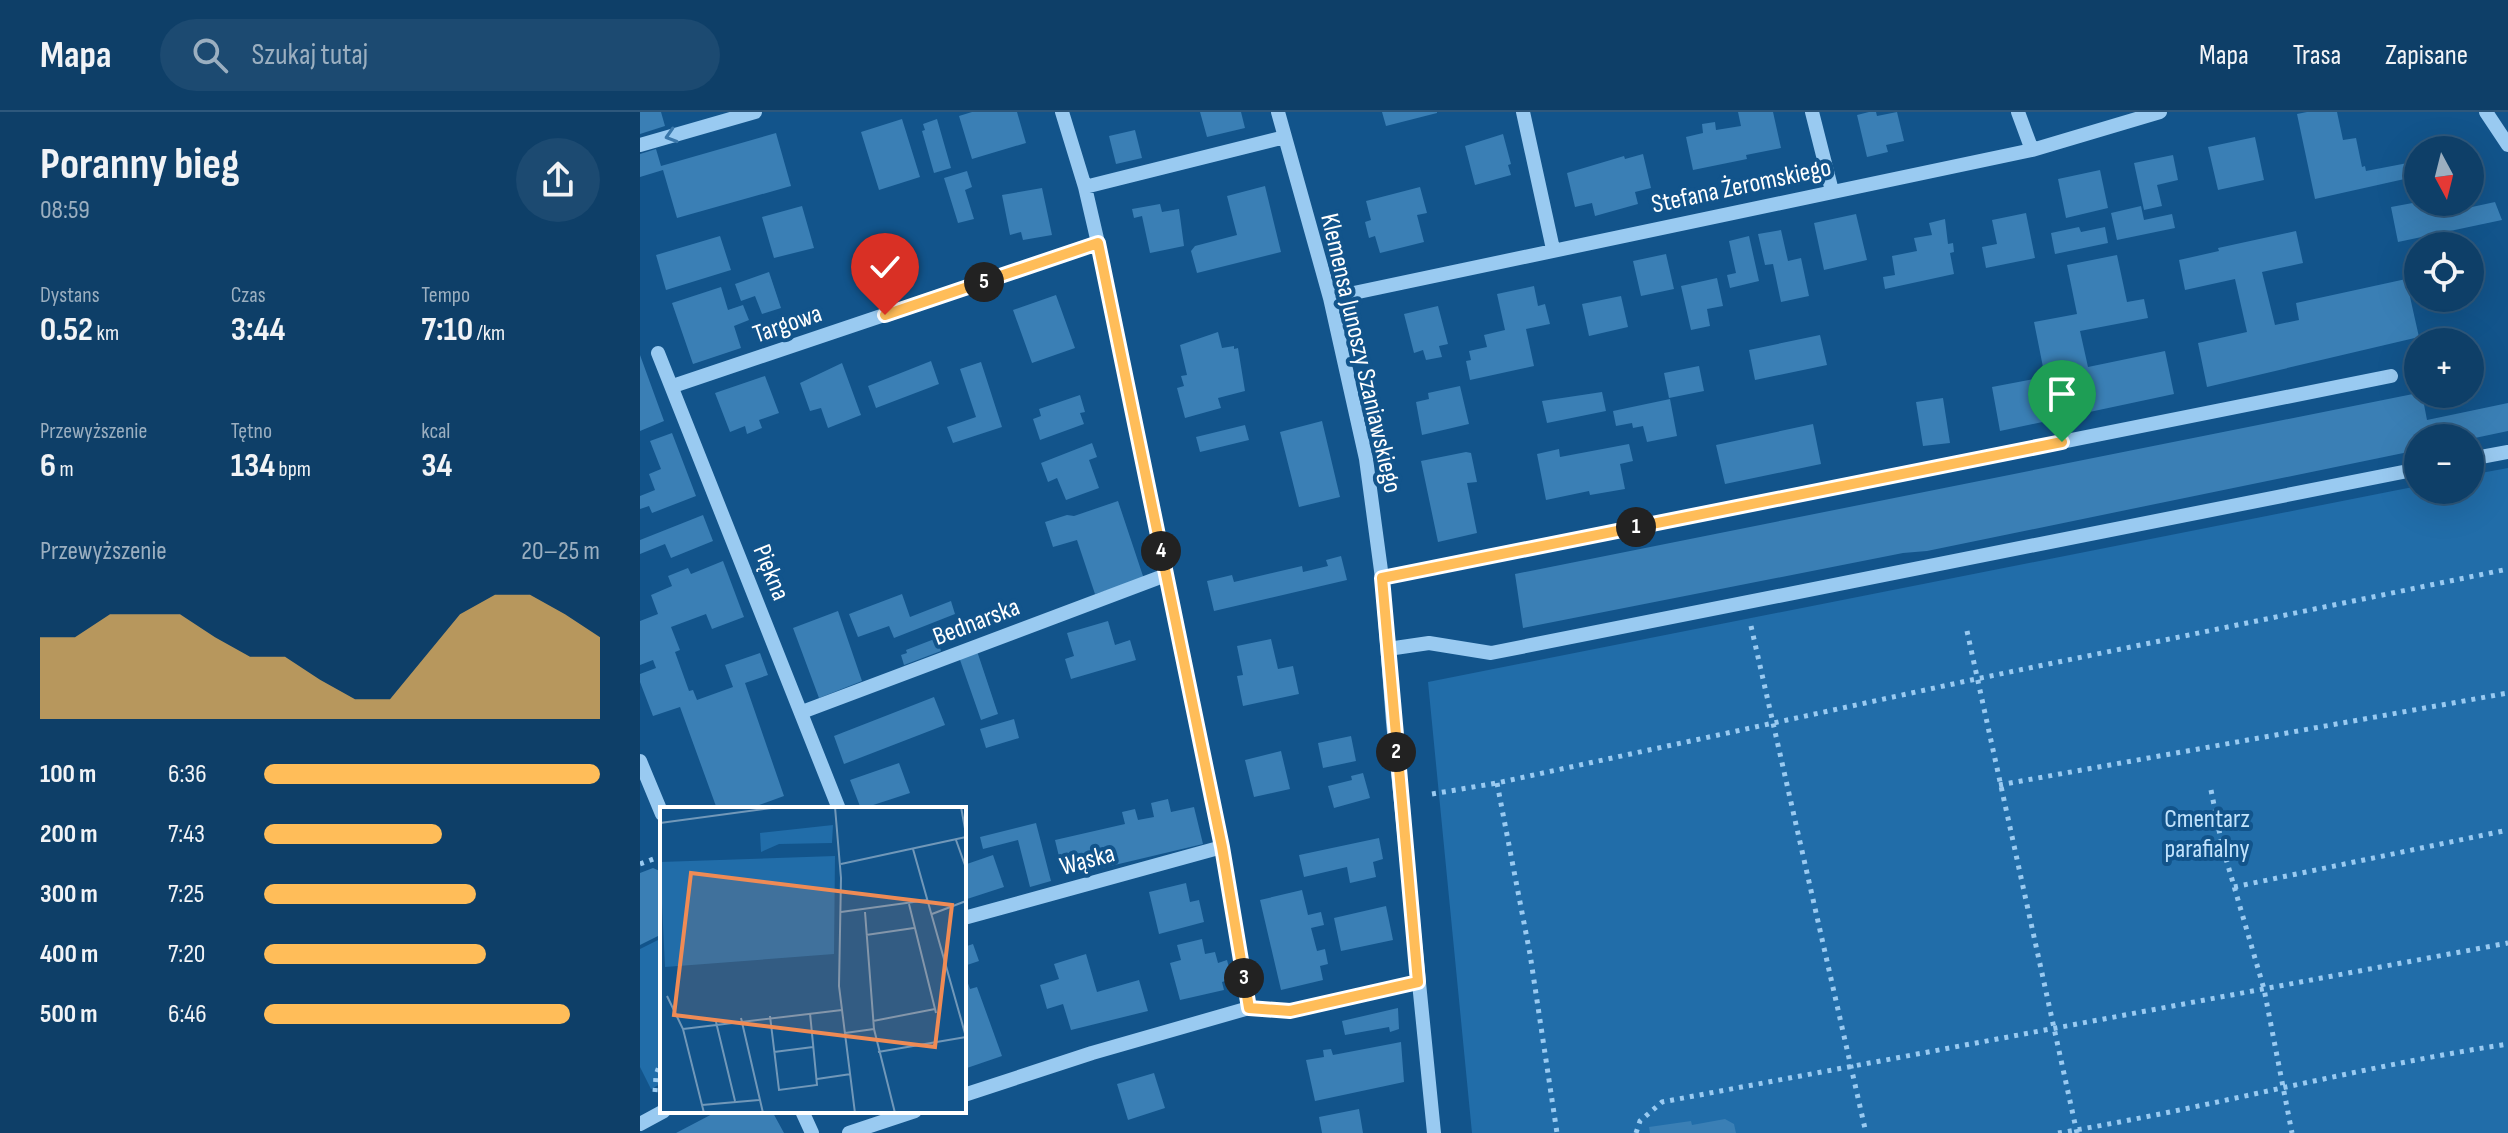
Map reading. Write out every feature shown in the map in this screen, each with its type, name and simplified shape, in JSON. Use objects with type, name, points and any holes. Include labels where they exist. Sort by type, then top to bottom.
[{"type":"street","points":[[640,145],[755,112]]},
{"type":"street","points":[[1062,112],[1098,243],[1222,847],[1249,1008]]},
{"type":"street","name":"Klemensa Junoszy Szaniawskiego","points":[[1278,112],[1330,298],[1366,459],[1382,578],[1393,722],[1434,1133]]},
{"type":"street","points":[[1523,112],[1553,249]]},
{"type":"street","points":[[1812,112],[1832,191]]},
{"type":"street","points":[[2018,112],[2032,150]]},
{"type":"street","name":"Stefana Żeromskiego","points":[[1330,298],[2032,150],[2160,112]]},
{"type":"street","points":[[2486,112],[2508,145]]},
{"type":"street","points":[[1085,187],[1285,137]]},
{"type":"street","name":"Targowa","points":[[673,386],[1098,243]]},
{"type":"street","name":"Piękna","points":[[658,353],[838,807]]},
{"type":"street","points":[[1382,578],[2391,376]]},
{"type":"street","points":[[2484,456],[2508,452]]},
{"type":"street","points":[[1388,649],[1429,643],[1491,653],[2404,472]]},
{"type":"street","name":"Bednarska","points":[[802,712],[1166,575]]},
{"type":"street","points":[[640,761],[646,794],[660,812]]},
{"type":"street","name":"Wąska","points":[[966,917],[1222,847]]},
{"type":"street","points":[[966,1094],[1092,1053],[1249,1008],[1290,1011],[1418,982]]},
{"type":"street","points":[[640,1124],[660,1113]]},
{"type":"street","points":[[803,1113],[812,1133]]},
{"type":"street","points":[[849,1133],[909,1113]]},
{"type":"path","points":[[1432,794],[1497,783],[1976,679],[2508,569]]},
{"type":"path","points":[[1751,626],[1866,1133]]},
{"type":"path","points":[[1967,631],[2077,1131]]},
{"type":"path","points":[[1999,785],[2508,693]]},
{"type":"path","points":[[1497,783],[1530,954],[1557,1133]]},
{"type":"path","points":[[2211,790],[2222,845],[2264,989],[2292,1133]]},
{"type":"path","points":[[2234,887],[2508,830]]},
{"type":"path","points":[[640,864],[656,858]]},
{"type":"path","points":[[1636,1133],[1640,1121],[1662,1102],[2508,943]]},
{"type":"path","points":[[2058,1133],[2155,1117],[2437,1055],[2508,1044]]},
{"type":"path","points":[[654,1095],[660,1064]]},
{"type":"green space","name":"Cmentarz parafialny","points":[[2508,468],[2508,1133],[1472,1133],[1428,682],[2404,489],[2404,504],[2484,504],[2484,472]]},
{"type":"green space","points":[[660,939],[660,1084],[651,1089],[640,1067],[640,949]]},
{"type":"building","points":[[640,112],[661,112],[665,126],[640,134]]},
{"type":"building","points":[[972,112],[1017,112],[1026,143],[972,159],[959,116]]},
{"type":"building","points":[[1200,112],[1241,112],[1245,128],[1207,137]]},
{"type":"building","points":[[1382,112],[1437,112],[1437,113],[1386,126]]},
{"type":"building","points":[[1738,112],[1773,112],[1781,148],[1746,155],[1747,159],[1693,170],[1686,137],[1703,133],[1702,124],[1715,122],[1716,130],[1741,126]]},
{"type":"building","points":[[1876,112],[1877,116],[1897,112],[1904,141],[1886,145],[1888,152],[1867,157],[1857,115]]},
{"type":"building","points":[[2337,112],[2343,140],[2356,138],[2362,167],[2365,166],[2366,171],[2404,164],[2404,179],[2315,199],[2297,114]]},
{"type":"building","points":[[902,119],[920,177],[879,190],[861,132]]},
{"type":"building","points":[[937,119],[951,168],[934,173],[922,131],[925,130],[923,124]]},
{"type":"building","points":[[1135,130],[1142,158],[1116,164],[1109,136]]},
{"type":"building","points":[[776,133],[791,186],[677,218],[663,170],[640,177],[640,154],[656,149],[661,166]]},
{"type":"building","points":[[1503,134],[1511,175],[1475,185],[1465,146]]},
{"type":"building","points":[[2255,137],[2264,180],[2218,190],[2208,147]]},
{"type":"building","points":[[1643,154],[1651,188],[1635,192],[1638,204],[1595,216],[1592,203],[1575,207],[1567,173],[1624,156],[1625,159]]},
{"type":"building","points":[[2173,155],[2178,180],[2157,185],[2162,206],[2144,210],[2134,163]]},
{"type":"building","points":[[2100,170],[2108,208],[2066,218],[2058,179]]},
{"type":"building","points":[[967,171],[972,187],[965,190],[974,219],[958,223],[944,178]]},
{"type":"building","points":[[1265,186],[1281,252],[1197,273],[1191,251],[1195,246],[1237,235],[1227,196]]},
{"type":"building","points":[[1420,187],[1427,213],[1417,215],[1424,242],[1380,253],[1375,236],[1369,238],[1365,222],[1371,220],[1366,201]]},
{"type":"building","points":[[1042,188],[1052,235],[1023,240],[1021,232],[1010,235],[1002,195]]},
{"type":"building","points":[[2495,202],[2502,220],[2445,232],[2404,232],[2404,241],[2398,242],[2391,207],[2404,205],[2404,216],[2484,216],[2484,204]]},
{"type":"building","points":[[1160,204],[1162,212],[1179,209],[1184,246],[1150,253],[1142,216],[1134,218],[1132,209]]},
{"type":"building","points":[[802,206],[814,248],[774,258],[762,217]]},
{"type":"building","points":[[2141,206],[2144,220],[2172,214],[2175,228],[2117,240],[2111,213]]},
{"type":"building","points":[[2026,213],[2035,258],[1986,268],[1982,247],[1997,244],[1992,220]]},
{"type":"building","points":[[1856,214],[1867,260],[1824,270],[1814,223]]},
{"type":"building","points":[[1945,219],[1948,244],[1953,243],[1954,252],[1950,253],[1954,274],[1885,289],[1883,277],[1895,275],[1892,256],[1917,251],[1914,238],[1932,235],[1929,223]]},
{"type":"building","points":[[2079,227],[2081,232],[2105,227],[2108,243],[2055,254],[2051,233]]},
{"type":"building","points":[[1781,230],[1788,261],[1801,258],[1809,296],[1781,302],[1773,264],[1765,265],[1758,234]]},
{"type":"building","points":[[2296,231],[2303,263],[2262,272],[2275,325],[2299,320],[2296,303],[2404,279],[2404,312],[2413,312],[2417,328],[2404,328],[2404,341],[2207,387],[2198,343],[2247,332],[2235,279],[2185,290],[2179,260],[2219,251],[2218,248]]},
{"type":"building","points":[[720,236],[731,270],[666,290],[656,255]]},
{"type":"building","points":[[1749,236],[1759,281],[1730,288],[1727,275],[1736,273],[1729,241]]},
{"type":"building","points":[[1666,254],[1674,289],[1641,296],[1633,261]]},
{"type":"building","points":[[2117,255],[2127,302],[2144,299],[2148,318],[2080,331],[2088,367],[2165,351],[2174,394],[2000,431],[1992,387],[2045,377],[2034,322],[2077,314],[2067,265]]},
{"type":"building","points":[[769,272],[781,308],[762,314],[755,296],[741,301],[735,284]]},
{"type":"building","points":[[1717,278],[1723,306],[1707,309],[1710,326],[1691,330],[1681,286]]},
{"type":"building","points":[[1534,286],[1538,306],[1545,304],[1550,324],[1526,329],[1534,366],[1470,380],[1466,361],[1471,360],[1469,351],[1487,347],[1484,335],[1505,330],[1497,294]]},
{"type":"building","points":[[721,287],[728,310],[743,305],[749,320],[734,326],[741,348],[693,364],[672,303]]},
{"type":"building","points":[[1056,295],[1075,348],[1032,363],[1013,310]]},
{"type":"building","points":[[1621,296],[1628,327],[1589,336],[1582,304]]},
{"type":"building","points":[[1438,306],[1448,344],[1439,346],[1442,357],[1426,360],[1423,350],[1414,353],[1404,314]]},
{"type":"building","points":[[1218,332],[1222,348],[1238,348],[1245,391],[1218,398],[1221,408],[1185,418],[1177,388],[1184,386],[1181,376],[1187,375],[1180,345]]},
{"type":"building","points":[[1820,335],[1827,365],[1755,380],[1749,350]]},
{"type":"building","points":[[640,355],[664,421],[640,431]]},
{"type":"building","points":[[931,361],[939,384],[876,408],[868,386]]},
{"type":"building","points":[[981,362],[1002,427],[953,443],[947,427],[976,417],[960,369]]},
{"type":"building","points":[[842,363],[861,415],[828,428],[821,408],[810,411],[800,383]]},
{"type":"building","points":[[1699,366],[1704,391],[1669,398],[1664,373]]},
{"type":"building","points":[[765,376],[779,413],[759,420],[762,428],[747,434],[745,426],[730,432],[715,393]]},
{"type":"building","points":[[1460,386],[1469,424],[1422,435],[1416,402],[1429,399],[1428,393]]},
{"type":"building","points":[[1602,392],[1606,411],[1547,423],[1542,401]]},
{"type":"building","points":[[1080,395],[1085,412],[1080,413],[1084,424],[1040,440],[1033,419],[1041,416],[1039,409]]},
{"type":"building","points":[[2404,396],[2404,408],[2425,408],[2427,420],[2508,403],[2508,431],[2484,436],[2484,424],[2404,424],[2404,453],[1927,551],[1903,553],[1523,628],[1515,574]]},
{"type":"building","points":[[1943,398],[1950,443],[1923,446],[1916,402]]},
{"type":"building","points":[[1670,399],[1677,436],[1647,442],[1643,426],[1633,428],[1632,423],[1616,426],[1613,411]]},
{"type":"building","points":[[1322,421],[1340,497],[1299,507],[1280,432]]},
{"type":"building","points":[[1813,424],[1821,464],[1725,484],[1716,445]]},
{"type":"building","points":[[1245,425],[1249,440],[1200,452],[1196,437]]},
{"type":"building","points":[[672,433],[696,496],[652,513],[649,506],[640,509],[640,496],[655,490],[649,474],[661,469],[650,441]]},
{"type":"building","points":[[1092,443],[1097,457],[1089,460],[1099,488],[1066,500],[1057,478],[1048,482],[1041,463]]},
{"type":"building","points":[[1629,444],[1633,461],[1620,464],[1625,489],[1590,495],[1589,491],[1546,500],[1537,454],[1559,449],[1560,457]]},
{"type":"building","points":[[1471,453],[1477,482],[1467,483],[1477,533],[1438,542],[1421,461]]},
{"type":"building","points":[[1118,501],[1144,579],[1095,594],[1077,540],[1053,547],[1045,522]]},
{"type":"building","points":[[703,515],[713,541],[671,558],[665,544],[640,554],[640,540]]},
{"type":"building","points":[[1341,556],[1347,580],[1214,611],[1207,581],[1232,575],[1234,582],[1302,566],[1303,572],[1328,566],[1326,560]]},
{"type":"building","points":[[723,561],[744,617],[712,629],[706,614],[671,627],[680,650],[675,652],[689,691],[693,690],[697,700],[733,687],[725,665],[760,653],[768,675],[745,683],[784,796],[754,807],[716,807],[680,707],[653,716],[640,682],[640,674],[656,668],[653,660],[640,665],[640,621],[658,614],[651,595],[672,586],[668,576],[688,568],[691,574]]},
{"type":"building","points":[[902,594],[910,617],[951,601],[955,614],[894,638],[889,626],[858,637],[849,614]]},
{"type":"building","points":[[838,611],[862,681],[819,698],[793,628]]},
{"type":"building","points":[[1108,621],[1115,645],[1130,640],[1136,660],[1071,679],[1065,659],[1074,656],[1067,633]]},
{"type":"building","points":[[937,638],[941,651],[904,665],[901,655],[907,653],[906,650]]},
{"type":"building","points":[[1271,639],[1278,669],[1293,666],[1299,694],[1243,706],[1237,676],[1243,675],[1237,646]]},
{"type":"building","points":[[977,651],[998,714],[981,720],[959,657]]},
{"type":"building","points":[[934,697],[945,725],[844,764],[834,736]]},
{"type":"building","points":[[1014,719],[1019,738],[986,748],[980,729]]},
{"type":"building","points":[[1351,736],[1356,761],[1323,768],[1318,743]]},
{"type":"building","points":[[1281,751],[1290,789],[1254,797],[1245,760]]},
{"type":"building","points":[[899,763],[910,793],[860,807],[850,780]]},
{"type":"building","points":[[1363,773],[1370,798],[1334,808],[1328,786],[1352,780],[1351,776]]},
{"type":"building","points":[[1168,799],[1171,812],[1194,807],[1203,844],[1064,877],[1055,840],[1125,824],[1122,812],[1135,809],[1138,820],[1154,817],[1151,803]]},
{"type":"building","points":[[1036,823],[1051,881],[1030,887],[1018,840],[983,849],[980,837]]},
{"type":"building","points":[[1379,838],[1383,859],[1373,862],[1376,877],[1350,883],[1347,867],[1304,877],[1299,855]]},
{"type":"building","points":[[993,855],[1004,887],[966,899],[966,864]]},
{"type":"building","points":[[653,868],[660,871],[660,935],[640,945],[640,873]]},
{"type":"building","points":[[1186,883],[1190,902],[1199,900],[1204,922],[1159,934],[1149,892]]},
{"type":"building","points":[[1302,890],[1308,915],[1321,912],[1324,925],[1311,928],[1317,951],[1325,949],[1328,964],[1320,966],[1323,980],[1281,990],[1260,900]]},
{"type":"building","points":[[1386,906],[1393,940],[1341,951],[1334,918]]},
{"type":"building","points":[[1202,939],[1205,954],[1215,952],[1218,963],[1227,960],[1232,979],[1222,982],[1224,990],[1180,1000],[1170,963],[1181,960],[1177,945]]},
{"type":"building","points":[[973,944],[979,961],[966,965],[966,946]]},
{"type":"building","points":[[1086,954],[1097,992],[1139,980],[1148,1011],[1071,1030],[1063,1004],[1047,1009],[1040,985],[1059,979],[1054,964]]},
{"type":"building","points":[[966,978],[970,989],[977,987],[1002,1056],[966,1068]]},
{"type":"building","points":[[1398,1008],[1399,1029],[1390,1032],[1389,1027],[1345,1035],[1342,1021]]},
{"type":"building","points":[[1401,1042],[1404,1082],[1315,1101],[1306,1060],[1324,1057],[1323,1050],[1331,1049],[1333,1055]]},
{"type":"building","points":[[1154,1073],[1165,1108],[1128,1120],[1117,1084]]},
{"type":"building","points":[[1359,1109],[1363,1133],[1322,1133],[1319,1117]]},
{"type":"building","points":[[714,1113],[773,1113],[784,1133],[676,1133]]},
{"type":"building","points":[[1725,1119],[1734,1124],[1736,1133],[1650,1133],[1649,1127],[1691,1121],[1692,1125]]},
{"type":"route","points":[[885,315],[1098,243],[1222,847],[1249,1008],[1290,1011],[1418,982],[1382,578],[2062,442]]}]
